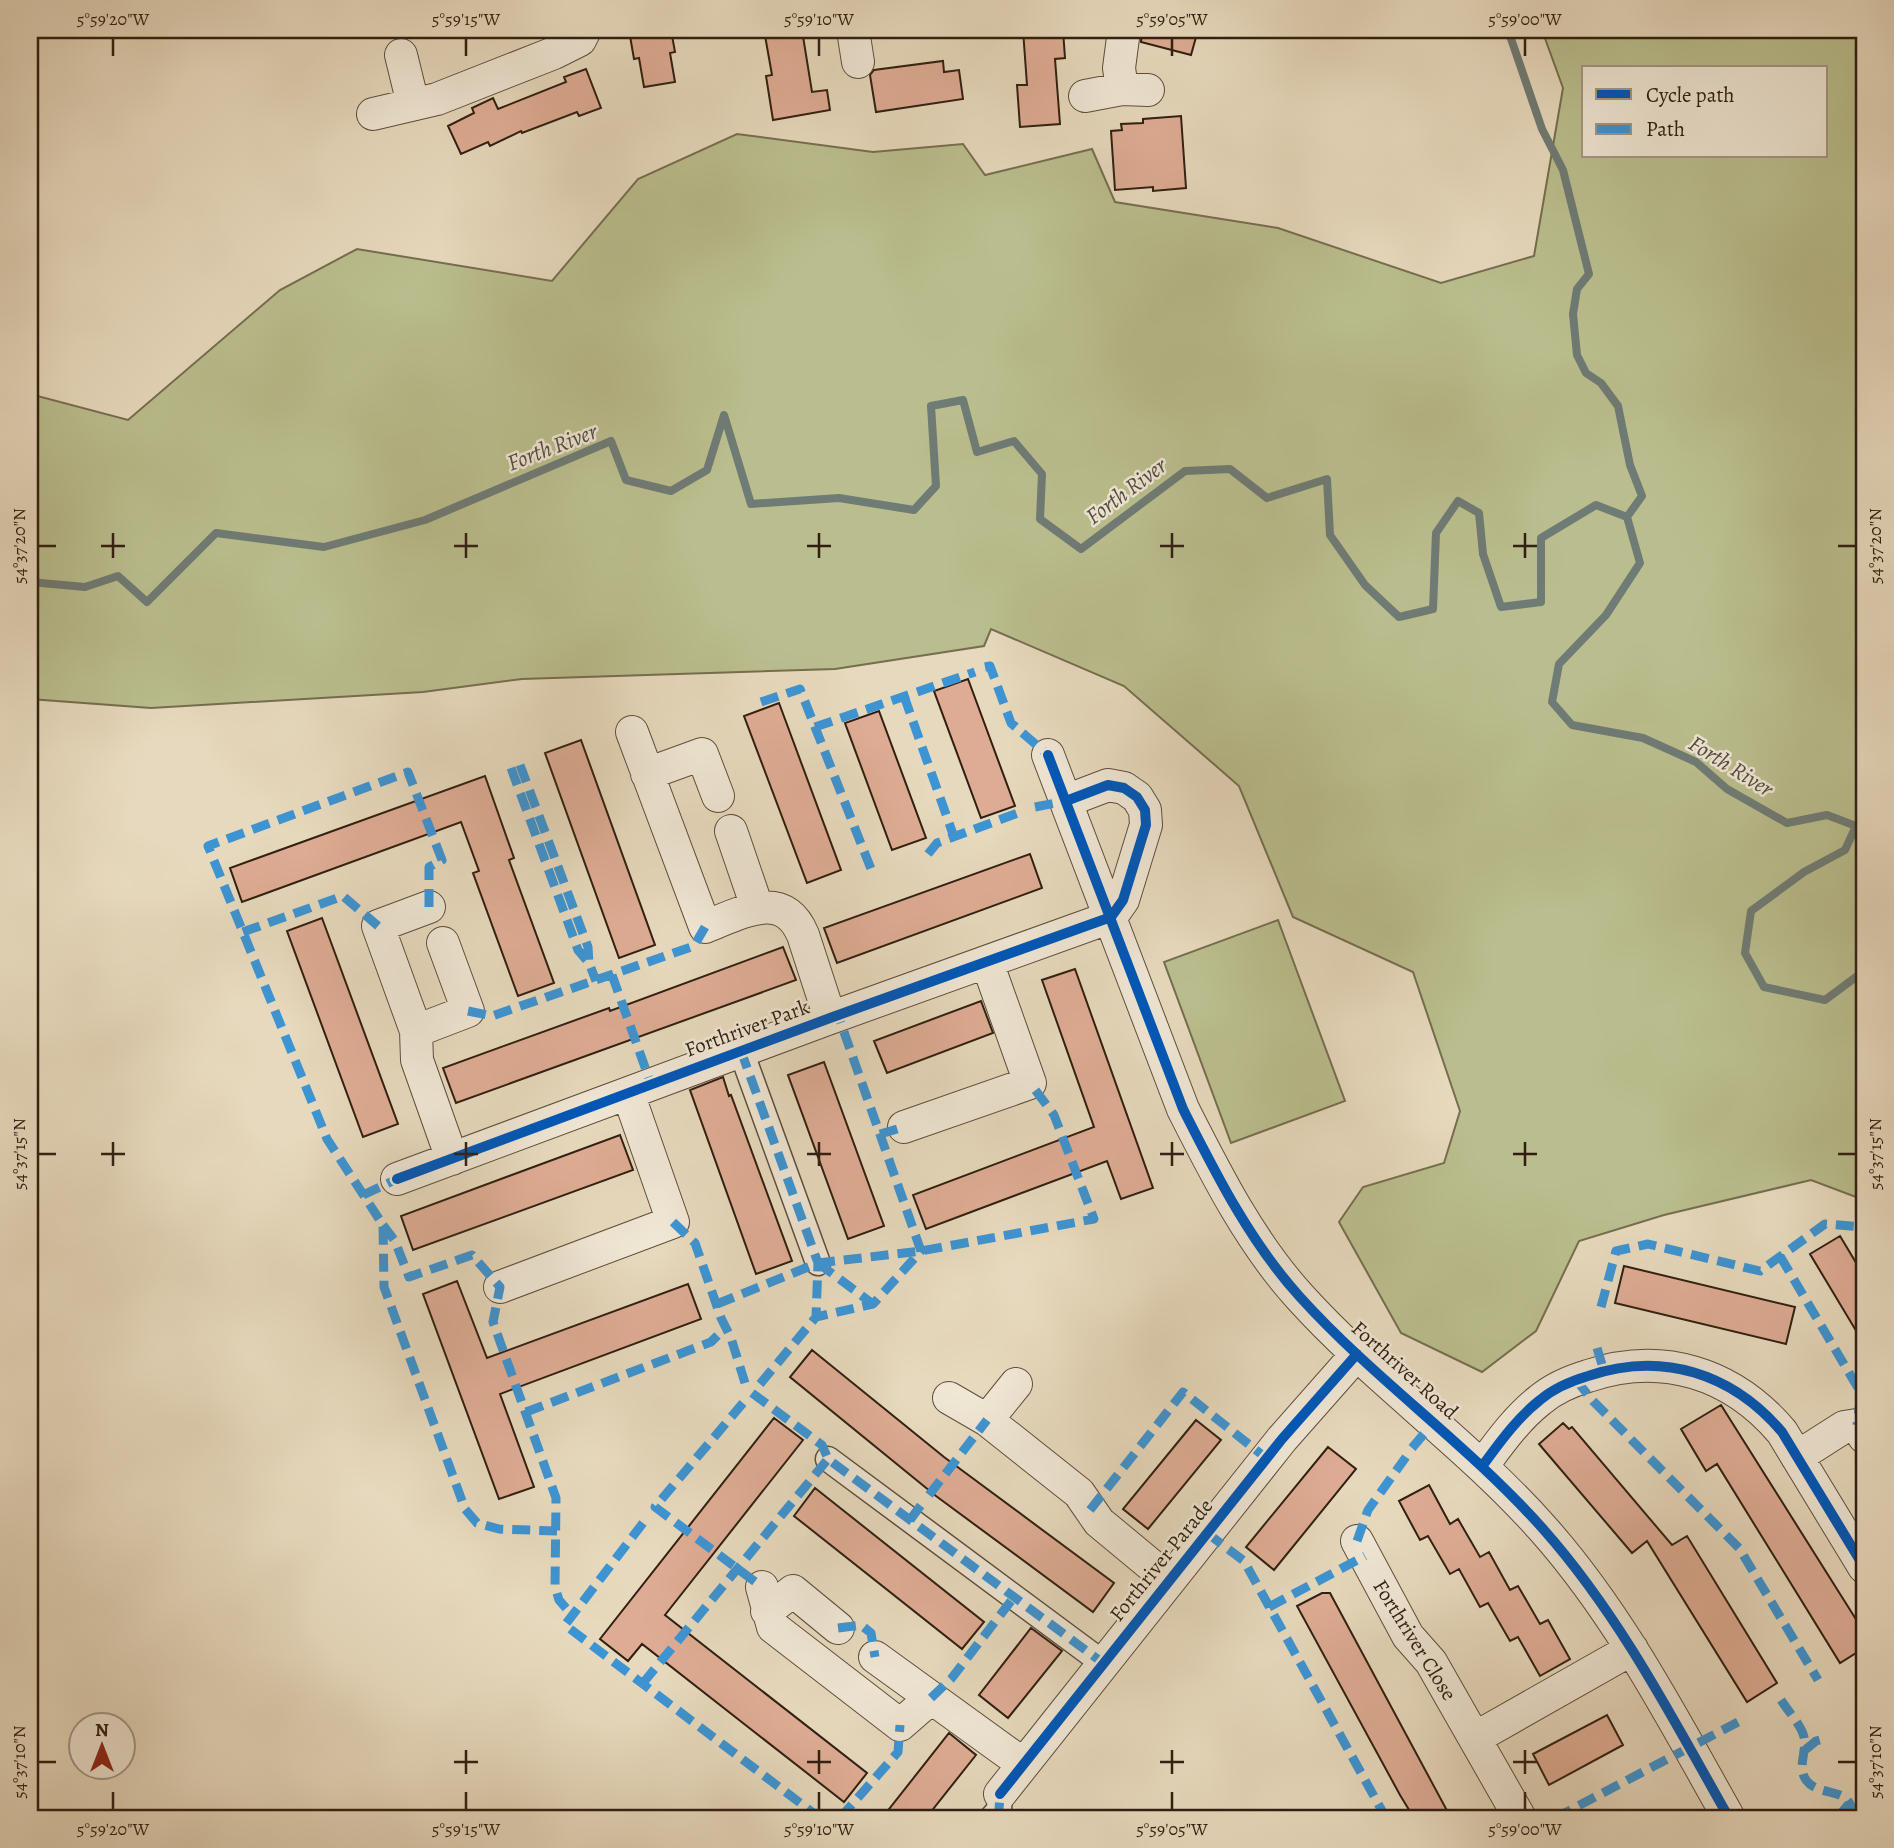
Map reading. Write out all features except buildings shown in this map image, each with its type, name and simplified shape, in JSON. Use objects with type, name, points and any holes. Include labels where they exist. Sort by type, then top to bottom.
[{"type":"street","points":[[373,114],[437,99],[554,53],[580,40],[586,30]]},
{"type":"street","points":[[853,30],[858,62]]},
{"type":"street","points":[[1085,96],[1135,89],[1119,68],[1124,30]]},
{"type":"street","points":[[401,55],[413,104]]},
{"type":"street","points":[[632,732],[705,927],[757,906],[730,831]]},
{"type":"street","points":[[647,774],[702,754],[718,796]]},
{"type":"street","name":"Forthriver Road","points":[[1048,755],[1183,1109],[1247,1225],[1298,1294],[1357,1354],[1483,1465],[1545,1530],[1632,1649],[1729,1818]]},
{"type":"street","points":[[1066,801],[1108,785],[1124,788],[1137,797],[1145,810],[1146,825],[1123,900],[1111,917]]},
{"type":"street","name":"Forthriver Park","points":[[757,906],[775,907],[787,912],[798,922],[830,1018]]},
{"type":"street","points":[[429,907],[378,926],[416,1031],[417,1060],[452,1159]]},
{"type":"street","name":"Forthriver Park","points":[[397,1179],[1111,917]]},
{"type":"street","points":[[416,1031],[468,1011],[443,943]]},
{"type":"street","points":[[904,1127],[1030,1083],[987,962]]},
{"type":"street","points":[[741,1051],[818,1263]]},
{"type":"street","points":[[500,1287],[673,1222],[628,1093]]},
{"type":"street","name":"Forthriver Parade","points":[[996,1806],[1023,1763],[1282,1438],[1357,1354]]},
{"type":"street","points":[[1483,1465],[1506,1434],[1542,1398],[1576,1380],[1625,1366],[1648,1366],[1697,1373],[1745,1396],[1774,1423],[1864,1567]]},
{"type":"street","points":[[987,1420],[1016,1384]]},
{"type":"street","name":"Forthriver Parade","points":[[948,1398],[987,1420],[1079,1493],[1100,1522],[1169,1580]]},
{"type":"street","points":[[1797,1457],[1844,1427],[1857,1424],[1864,1437]]},
{"type":"street","points":[[828,1459],[1103,1663]]},
{"type":"street","name":"Forthriver Close","points":[[1357,1541],[1408,1636],[1431,1662],[1520,1818]]},
{"type":"street","points":[[838,1628],[793,1591],[764,1599],[773,1627],[900,1724],[931,1698]]},
{"type":"street","points":[[1475,1738],[1632,1649]]},
{"type":"street","points":[[875,1657],[1023,1763]]},
{"type":"green space","points":[[1542,30],[1864,30],[1864,1200],[1811,1180],[1664,1215],[1579,1241],[1536,1331],[1482,1372],[1401,1333],[1339,1222],[1363,1187],[1444,1163],[1460,1111],[1413,972],[1293,917],[1239,786],[1124,686],[991,629],[984,646],[835,669],[522,679],[423,692],[151,708],[30,699],[30,394],[128,420],[280,290],[357,249],[552,281],[638,179],[737,134],[873,152],[963,144],[985,175],[1092,149],[1115,202],[1278,228],[1441,283],[1534,256],[1563,88]]},
{"type":"green space","points":[[1278,920],[1345,1101],[1231,1143],[1164,962]]},
{"type":"waterway","points":[[1508,30],[1542,129],[1563,170],[1589,274],[1577,289],[1573,314],[1577,355],[1586,373],[1601,383],[1618,406],[1630,465],[1642,496],[1627,517]]},
{"type":"waterway","name":"Forth River","points":[[30,582],[85,587],[118,576],[147,602],[216,533],[324,547],[425,520],[611,441],[626,480],[671,491],[707,470],[724,415],[751,504],[839,498],[914,510],[936,486],[931,406],[963,400],[977,452],[1014,441],[1042,474],[1040,519],[1081,549],[1185,471],[1230,469],[1267,498],[1327,479],[1330,535],[1365,585],[1399,617],[1433,609],[1436,533],[1458,501],[1479,513],[1483,554],[1501,607],[1541,602],[1541,538],[1596,505],[1627,517]]},
{"type":"waterway","name":"Forth River","points":[[1627,517],[1640,563],[1606,615],[1559,664],[1552,702],[1572,725],[1643,738],[1696,762],[1727,789],[1787,823],[1827,815],[1856,826],[1845,850],[1804,872],[1751,911],[1745,953],[1764,987],[1825,1000],[1864,971]]},
{"type":"marked path","points":[[985,667],[990,666],[1011,723],[1048,755]]},
{"type":"marked path","points":[[815,727],[975,672]]},
{"type":"marked path","points":[[761,702],[800,689],[873,874]]},
{"type":"marked path","points":[[904,696],[954,837]]},
{"type":"marked path","points":[[520,765],[588,947],[589,963]]},
{"type":"marked path","points":[[511,768],[578,950],[589,963],[596,981]]},
{"type":"marked path","points":[[429,907],[429,867],[442,860],[408,772],[208,846],[327,1139],[383,1225],[384,1287],[465,1509],[477,1523],[499,1529],[557,1531]]},
{"type":"marked path","points":[[1035,807],[1066,801]]},
{"type":"marked path","points":[[928,854],[937,843],[1018,813]]},
{"type":"marked path","points":[[243,932],[343,896],[378,926]]},
{"type":"marked path","points":[[468,1011],[492,1016],[694,946],[705,927]]},
{"type":"marked path","points":[[612,975],[651,1084]]},
{"type":"marked path","points":[[760,1384],[816,1317],[873,1304],[921,1251],[838,1015]]},
{"type":"marked path","points":[[741,1051],[818,1263],[816,1317]]},
{"type":"marked path","points":[[717,1304],[818,1263],[921,1251],[1094,1219],[1054,1115],[1030,1083]]},
{"type":"marked path","points":[[880,1134],[904,1127]]},
{"type":"marked path","points":[[363,1195],[397,1179]]},
{"type":"marked path","points":[[673,1222],[695,1243],[745,1383]]},
{"type":"marked path","points":[[1601,1307],[1616,1251],[1648,1244],[1760,1271],[1825,1224],[1864,1227]]},
{"type":"marked path","points":[[383,1225],[395,1241],[409,1277],[472,1255],[500,1287],[493,1322],[556,1498],[555,1587],[559,1600],[572,1615]]},
{"type":"marked path","points":[[1780,1256],[1861,1393],[1857,1425]]},
{"type":"marked path","points":[[818,1263],[873,1304]]},
{"type":"marked path","points":[[526,1412],[711,1342],[726,1327]]},
{"type":"marked path","points":[[1597,1348],[1604,1371]]},
{"type":"marked path","points":[[1576,1380],[1593,1401],[1739,1548],[1818,1680]]},
{"type":"marked path","points":[[1090,1510],[1183,1392],[1266,1458]]},
{"type":"marked path","points":[[752,1393],[822,1445],[828,1459],[1103,1663]]},
{"type":"marked path","points":[[743,1403],[655,1507],[762,1587]]},
{"type":"marked path","points":[[929,1495],[987,1420]]},
{"type":"marked path","points":[[1412,1448],[1434,1422]]},
{"type":"marked path","points":[[1357,1541],[1368,1510],[1406,1457]]},
{"type":"marked path","points":[[643,1683],[828,1459]]},
{"type":"marked path","points":[[910,1520],[924,1501]]},
{"type":"marked path","points":[[643,1523],[565,1625],[820,1818]]},
{"type":"marked path","points":[[1207,1533],[1244,1561],[1386,1818]]},
{"type":"marked path","points":[[1269,1607],[1365,1556]]},
{"type":"marked path","points":[[931,1698],[951,1679],[1014,1597]]},
{"type":"marked path","points":[[838,1628],[861,1625],[871,1633],[875,1657]]},
{"type":"marked path","points":[[1781,1700],[1804,1737],[1802,1770],[1806,1780],[1812,1786],[1848,1800],[1852,1818]]},
{"type":"marked path","points":[[1555,1818],[1738,1722]]},
{"type":"marked path","points":[[840,1818],[898,1752],[900,1725]]},
{"type":"marked path","points":[[1805,1750],[1816,1741],[1827,1738]]},
{"type":"marked path","points":[[992,1818],[999,1810],[1000,1794]]},
{"type":"marked path","points":[[1840,1818],[1849,1804]]},
{"type":"cycle path","points":[[1048,755],[1183,1109],[1221,1183],[1265,1254],[1329,1327],[1485,1469],[1544,1530],[1597,1597],[1621,1633],[1729,1818]]},
{"type":"cycle path","points":[[397,1179],[1111,917],[1123,900],[1146,825],[1145,810],[1137,797],[1124,788],[1108,785],[1066,801]]},
{"type":"cycle path","points":[[1000,1794],[1282,1439],[1357,1354]]},
{"type":"cycle path","points":[[1483,1465],[1524,1415],[1545,1396],[1569,1383],[1616,1369],[1643,1366],[1694,1372],[1741,1395],[1782,1432],[1864,1567]]}]
